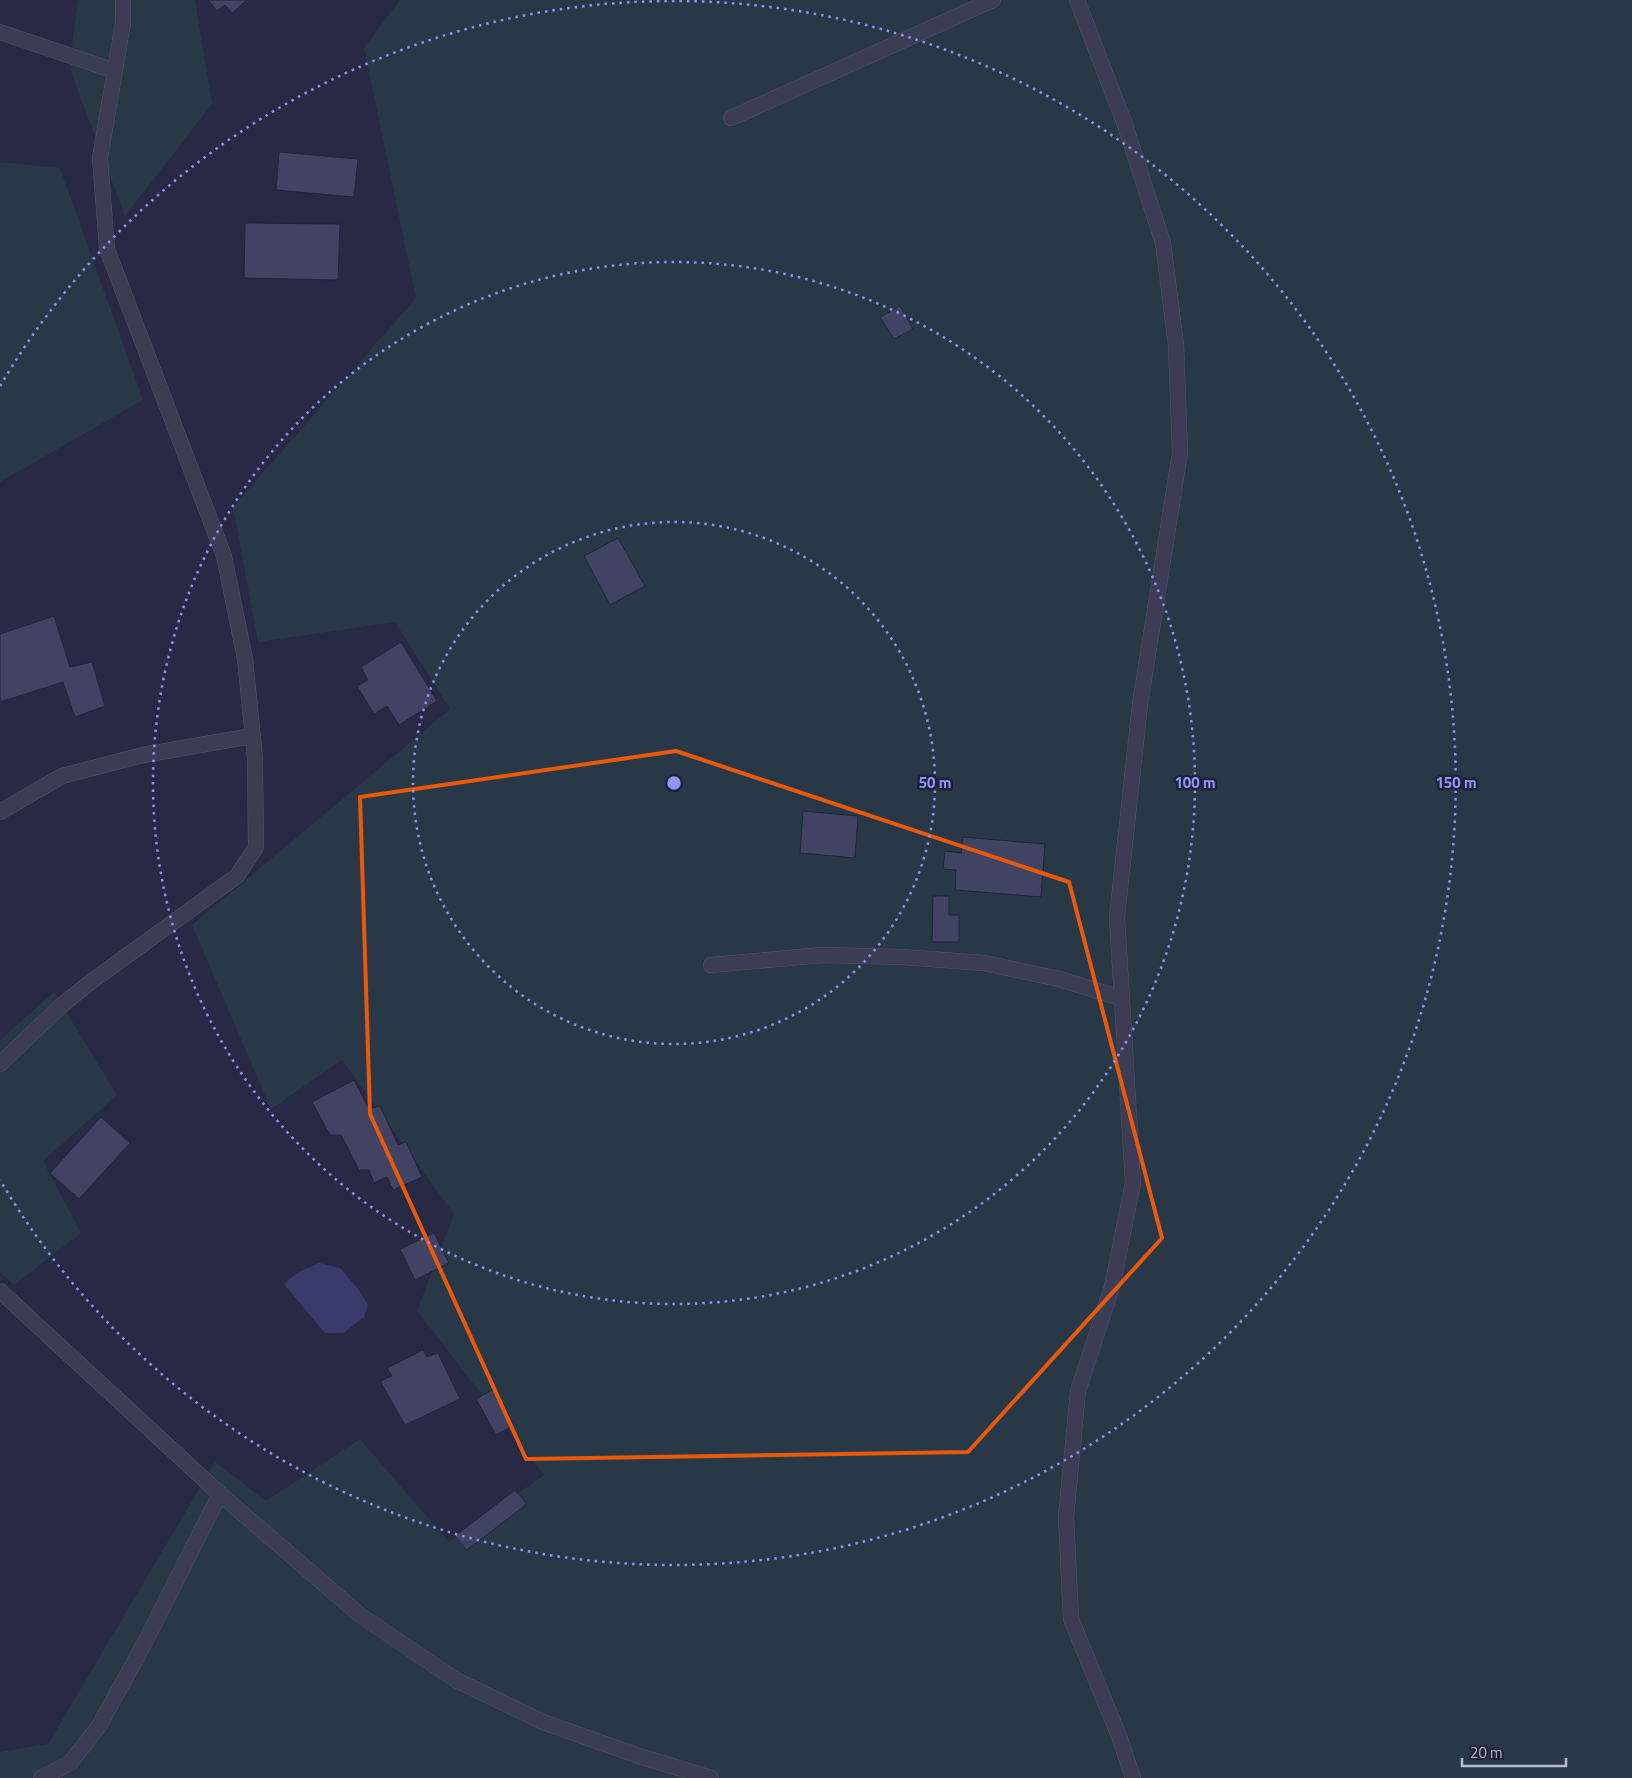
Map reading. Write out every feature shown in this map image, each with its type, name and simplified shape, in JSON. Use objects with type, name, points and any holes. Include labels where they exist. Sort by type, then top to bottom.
[{"type":"street","points":[[0,1064],[62,1005],[92,981],[237,876],[256,847],[255,758],[245,659],[224,556],[107,249],[100,158],[123,23],[123,0]]},
{"type":"street","points":[[731,118],[993,0]]},
{"type":"street","points":[[1077,0],[1124,122],[1163,244],[1177,354],[1180,453],[1140,704],[1117,917],[1133,1183],[1112,1287],[1078,1391],[1066,1517],[1071,1619],[1119,1736],[1133,1778]]},
{"type":"street","points":[[0,32],[115,71]]},
{"type":"street","points":[[0,812],[62,776],[144,755],[252,736]]},
{"type":"street","points":[[711,965],[822,955],[902,957],[984,963],[1059,979],[1122,998]]},
{"type":"street","points":[[0,1290],[220,1494],[360,1615],[456,1680],[543,1722],[639,1756],[711,1778]]},
{"type":"street","points":[[41,1778],[70,1763],[99,1726],[144,1646],[220,1494]]},
{"type":"highlighted area","points":[[676,751],[1069,882],[1162,1238],[968,1452],[526,1459],[370,1114],[360,797]]},
{"type":"shaded area","points":[[78,0],[195,0],[212,104],[125,216],[69,67]]},
{"type":"shaded area","points":[[400,0],[1632,0],[1632,1778],[0,1778],[0,1752],[48,1744],[215,1462],[266,1501],[360,1439],[449,1542],[544,1475],[417,1311],[454,1214],[342,1060],[271,1109],[192,925],[450,709],[395,622],[258,642],[233,507],[416,298],[364,48]]},
{"type":"shaded area","points":[[0,162],[60,168],[143,400],[0,482]]},
{"type":"shaded area","points":[[54,992],[117,1095],[43,1161],[81,1233],[14,1285],[0,1272],[0,1040]]},
{"type":"water","points":[[319,1263],[340,1268],[359,1290],[368,1305],[364,1317],[343,1333],[325,1333],[284,1284],[297,1273]]},
{"type":"building","points":[[208,0],[247,0],[232,13],[225,5],[217,11]]},
{"type":"building","points":[[279,152],[358,159],[354,197],[276,190]]},
{"type":"building","points":[[245,223],[340,224],[338,280],[244,278]]},
{"type":"building","points":[[900,306],[913,329],[894,339],[880,317]]},
{"type":"building","points":[[618,538],[645,586],[610,605],[584,556]]},
{"type":"building","points":[[54,616],[70,667],[92,662],[105,706],[75,717],[63,682],[0,702],[0,634]]},
{"type":"building","points":[[401,642],[437,701],[399,725],[387,706],[374,714],[357,686],[368,680],[361,667]]},
{"type":"building","points":[[803,811],[858,816],[855,858],[800,853]]},
{"type":"building","points":[[963,837],[1045,844],[1041,897],[955,890],[956,870],[943,869],[945,851],[961,853]]},
{"type":"building","points":[[933,896],[949,896],[949,915],[959,915],[959,942],[932,942]]},
{"type":"building","points":[[354,1080],[369,1109],[380,1106],[398,1145],[406,1142],[422,1177],[393,1190],[387,1177],[374,1183],[369,1170],[359,1170],[341,1135],[330,1135],[312,1102]]},
{"type":"building","points":[[101,1117],[130,1143],[79,1199],[50,1173]]},
{"type":"building","points":[[434,1233],[449,1263],[415,1280],[400,1249]]},
{"type":"building","points":[[423,1350],[427,1357],[438,1353],[460,1399],[405,1425],[380,1381],[392,1376],[387,1368]]},
{"type":"building","points":[[494,1389],[514,1425],[496,1435],[476,1399]]},
{"type":"building","points":[[515,1490],[527,1504],[467,1550],[455,1536]]}]
